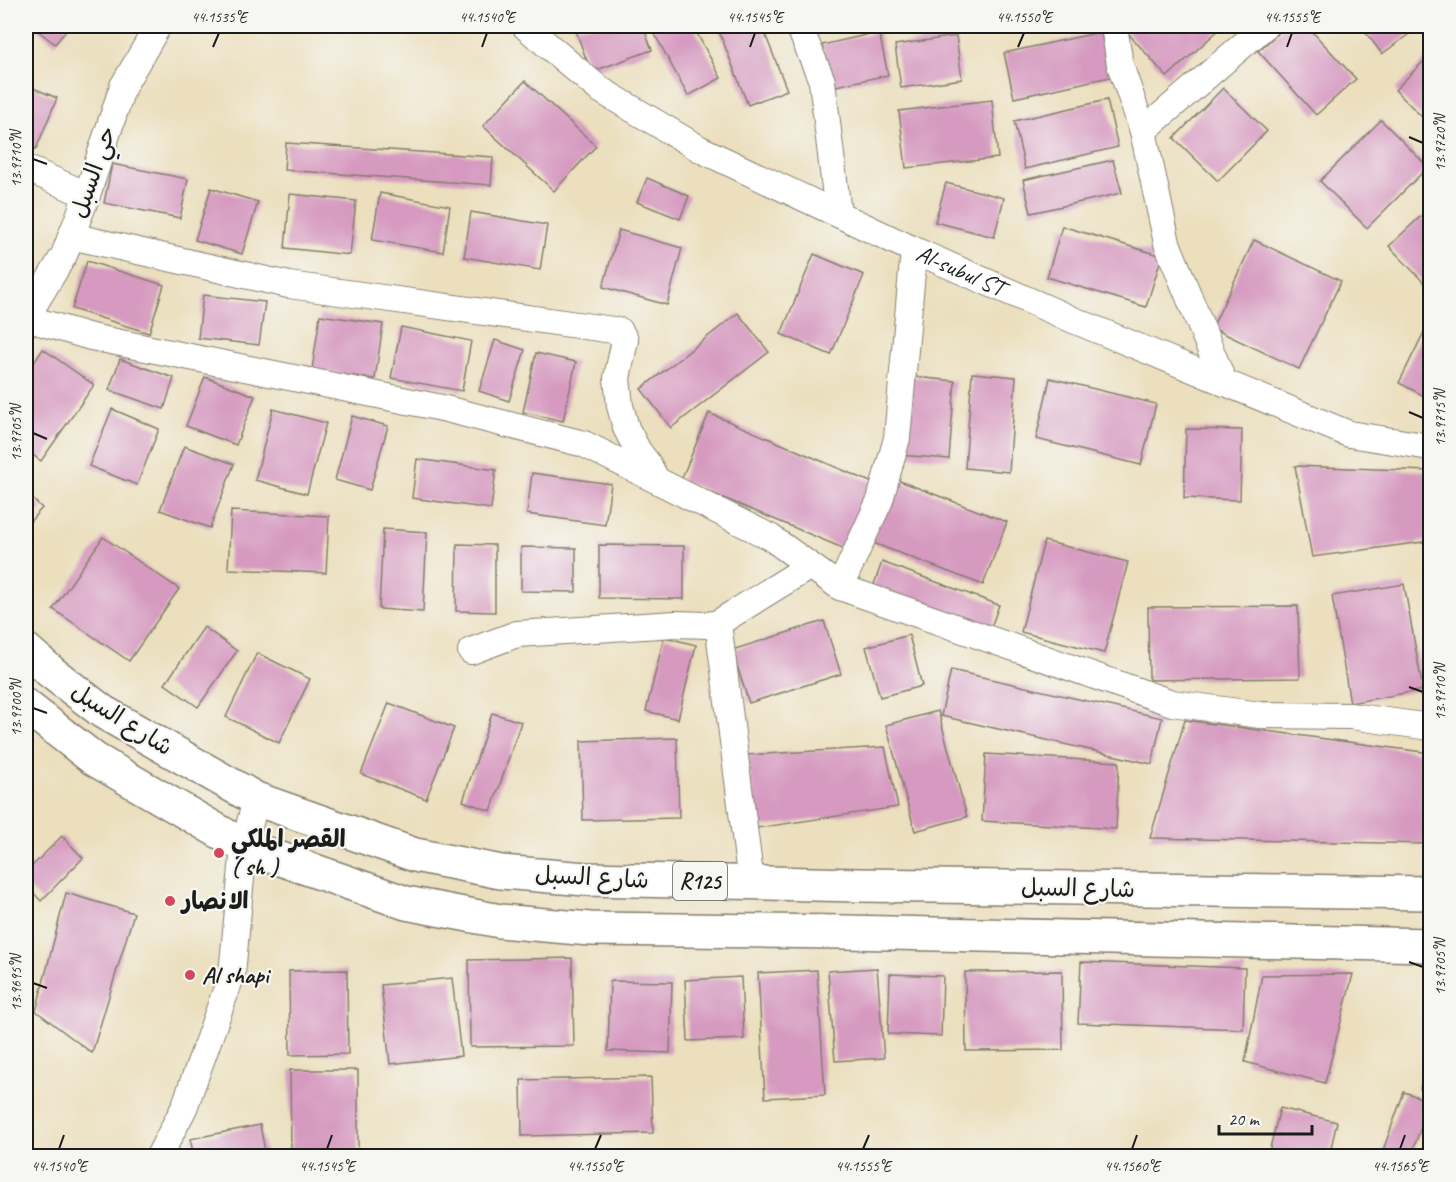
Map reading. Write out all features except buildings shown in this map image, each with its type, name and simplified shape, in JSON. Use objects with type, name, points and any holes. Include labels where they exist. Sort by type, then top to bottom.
[{"type":"main road","name":"شارع السبل","points":[[26,650],[103,712],[256,799],[415,855],[501,872],[586,879],[751,883],[1431,893]]},
{"type":"main road","name":"شارع السبل","points":[[26,706],[94,759],[244,846],[406,903],[500,921],[579,928],[1431,945]]},
{"type":"street","name":"حي السبل","points":[[26,318],[64,255],[87,195],[123,86],[158,26]]},
{"type":"street","name":"Al-subul ST","points":[[525,26],[599,89],[700,149],[914,250],[1071,319],[1349,434],[1431,447]]},
{"type":"street","points":[[799,26],[822,81],[838,213]]},
{"type":"street","points":[[1114,26],[1120,65],[1143,131],[1167,243],[1224,383]]},
{"type":"street","points":[[1143,131],[1265,26]]},
{"type":"street","points":[[26,168],[87,195]]},
{"type":"street","points":[[71,236],[290,285],[620,331],[625,340],[617,378],[620,406],[626,428],[656,480]]},
{"type":"street","points":[[840,587],[880,500],[897,438],[914,250]]},
{"type":"street","points":[[26,318],[91,337],[442,408],[584,444],[770,537],[840,587],[1172,703],[1260,715],[1350,716],[1431,727]]},
{"type":"street","points":[[471,651],[516,634],[675,624],[708,626],[718,623],[810,566]]},
{"type":"street","points":[[718,623],[751,883]]},
{"type":"street","points":[[159,1156],[184,1108],[232,974],[244,846],[256,799]]},
{"type":"place","name":"القصر الملكي ( sh )","points":[[219,853]]},
{"type":"place","name":"الانصار","points":[[170,901]]},
{"type":"place","name":"Al shapi","points":[[190,975]]}]
